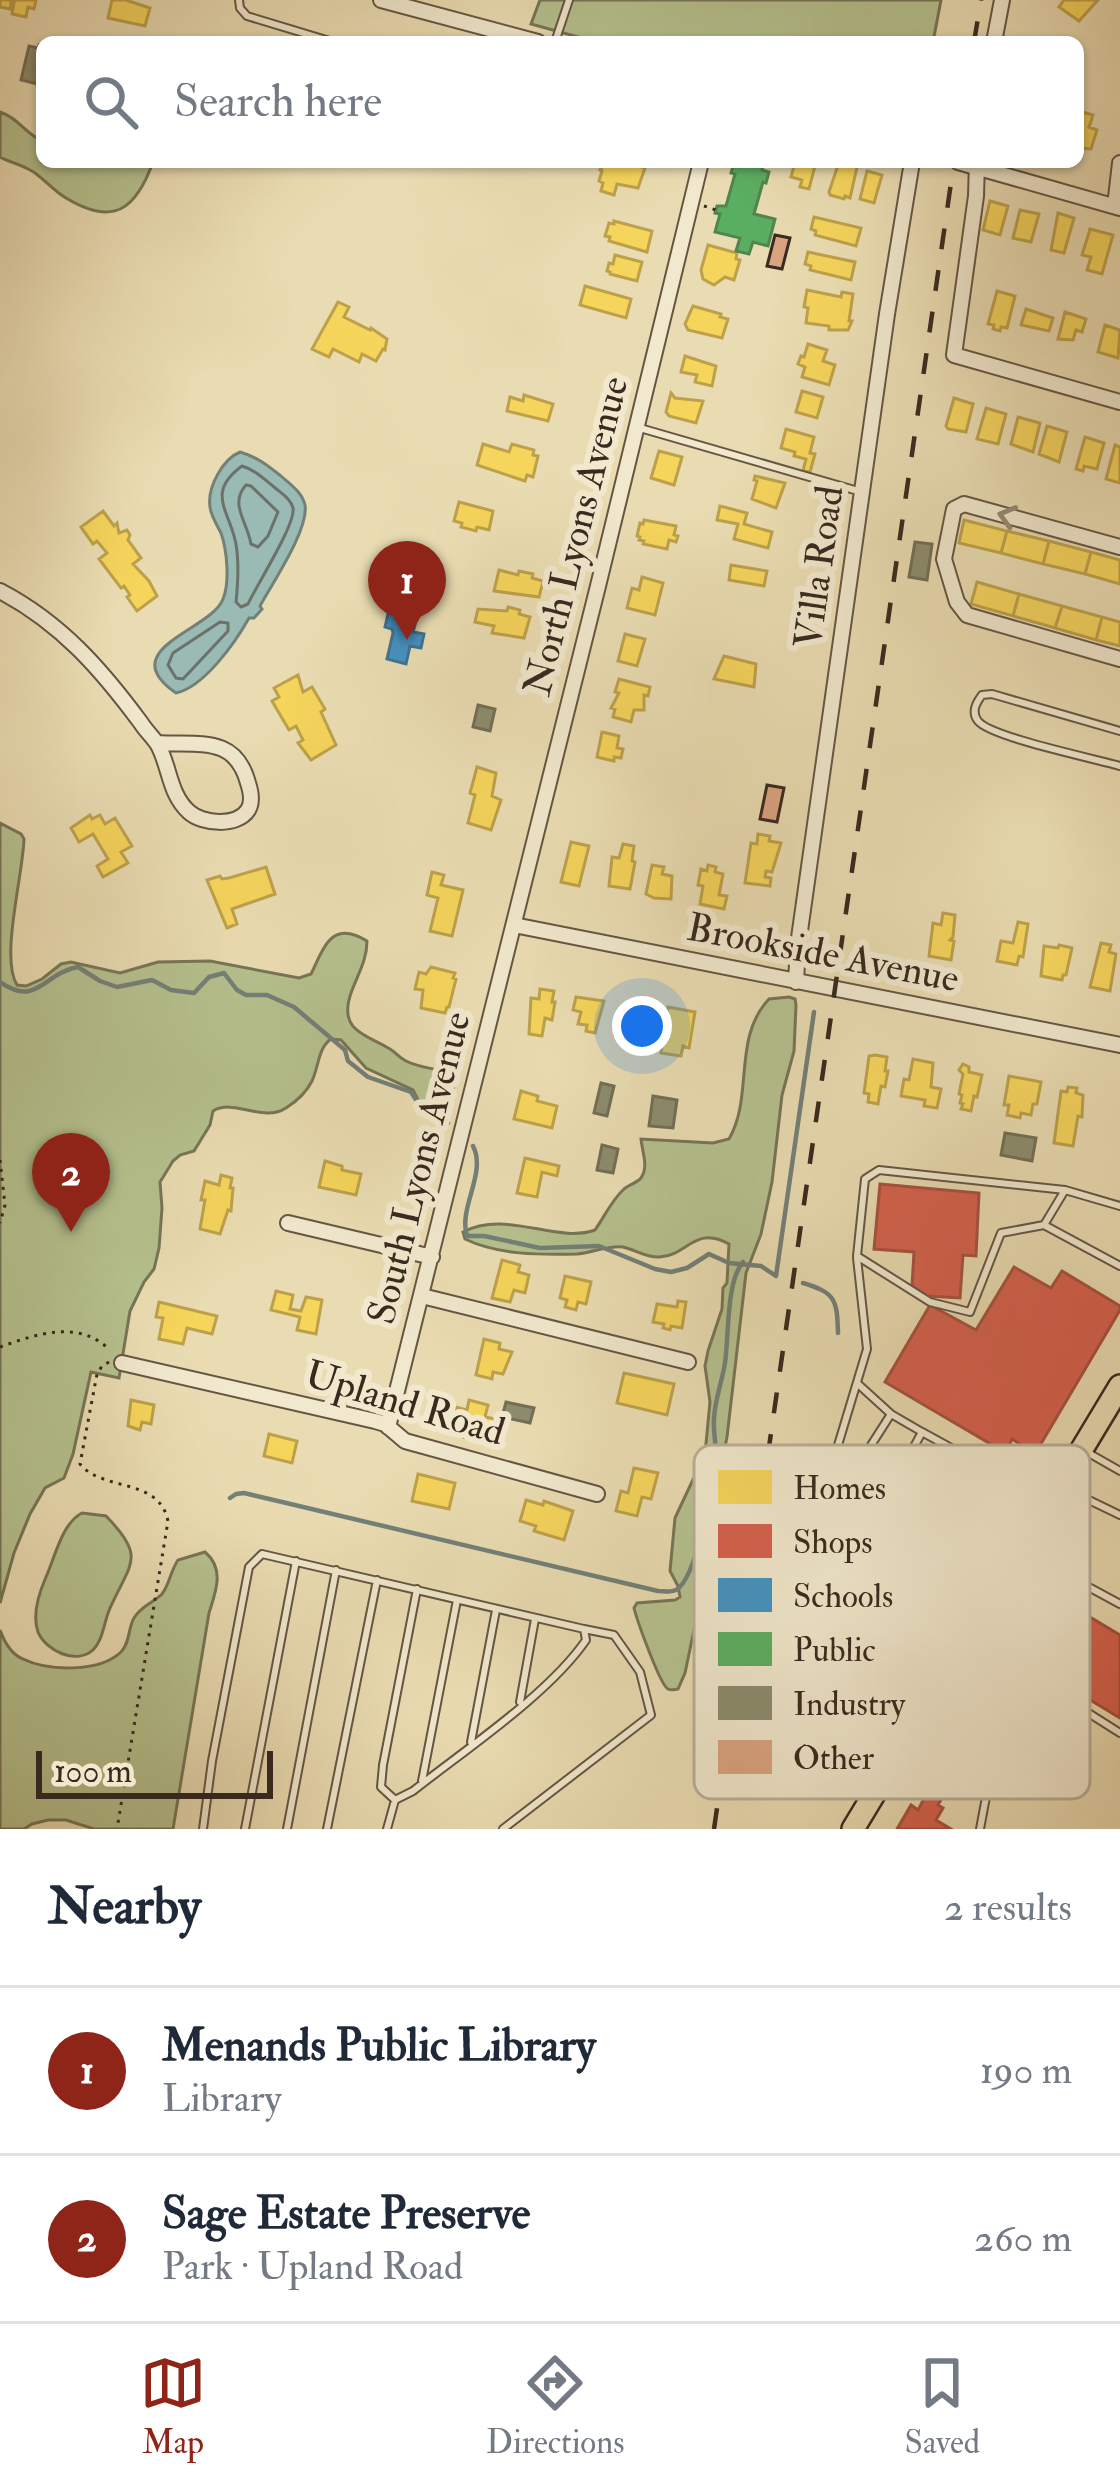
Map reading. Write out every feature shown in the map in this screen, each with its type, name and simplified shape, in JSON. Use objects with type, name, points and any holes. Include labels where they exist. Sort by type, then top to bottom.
[{"type":"main road","points":[[1084,1445],[1120,1386]]},
{"type":"main road","points":[[853,1829],[871,1799]]},
{"type":"street","points":[[381,0],[486,35]]},
{"type":"street","points":[[995,36],[1002,0]]},
{"type":"street","points":[[987,168],[1117,207],[1120,163]]},
{"type":"street","name":"North Lyons Avenue","points":[[514,925],[699,168]]},
{"type":"street","name":"Villa Road","points":[[796,982],[910,168]]},
{"type":"street","points":[[977,168],[954,355],[1120,402]]},
{"type":"street","points":[[1120,548],[964,504],[954,509],[944,559],[957,602],[967,615],[1120,658]]},
{"type":"street","points":[[0,591],[46,619],[110,681],[157,743],[171,784],[191,814],[223,821],[240,818],[248,810],[251,797],[246,775],[230,752],[206,744],[157,743]]},
{"type":"street","name":"Brookside Avenue","points":[[514,925],[1120,1045]]},
{"type":"street","name":"South Lyons Avenue","points":[[388,1426],[514,925]]},
{"type":"street","points":[[288,1223],[432,1257]]},
{"type":"street","points":[[422,1296],[688,1362]]},
{"type":"street","name":"Upland Road","points":[[122,1363],[375,1421],[405,1441],[597,1494]]},
{"type":"lane","points":[[239,0],[247,16],[313,36]]},
{"type":"lane","points":[[557,36],[568,0]]},
{"type":"lane","points":[[637,427],[863,493]]},
{"type":"lane","points":[[1120,731],[992,694],[982,694],[975,707],[980,724],[1002,734],[1120,766]]},
{"type":"lane","points":[[838,1445],[867,1349],[857,1256],[865,1179],[879,1170],[1065,1190],[1120,1206]]},
{"type":"lane","points":[[1044,1225],[1065,1190]]},
{"type":"lane","points":[[857,1256],[930,1302],[970,1312],[1001,1233],[1044,1225],[1120,1266]]},
{"type":"lane","points":[[857,1383],[891,1414],[946,1445]]},
{"type":"lane","points":[[871,1445],[891,1414]]},
{"type":"lane","points":[[915,1445],[922,1432]]},
{"type":"lane","points":[[1090,1454],[1120,1471]]},
{"type":"lane","points":[[1090,1506],[1120,1515]]},
{"type":"lane","points":[[202,1829],[248,1567],[262,1555],[614,1635],[640,1672],[651,1714],[503,1829]]},
{"type":"lane","points":[[245,1829],[296,1561]]},
{"type":"lane","points":[[286,1829],[336,1570]]},
{"type":"lane","points":[[327,1829],[376,1580]]},
{"type":"lane","points":[[1090,1588],[1120,1604]]},
{"type":"lane","points":[[395,1800],[381,1787],[383,1765],[417,1589]]},
{"type":"lane","points":[[421,1785],[457,1599]]},
{"type":"lane","points":[[470,1745],[496,1610]]},
{"type":"lane","points":[[520,1706],[535,1618]]},
{"type":"lane","points":[[387,1829],[395,1800],[421,1785],[520,1706],[578,1652],[586,1640],[584,1630]]},
{"type":"lane","points":[[1090,1714],[1120,1733]]},
{"type":"lane","points":[[980,1829],[986,1799]]},
{"type":"path","points":[[0,1160],[5,1205],[0,1222]]},
{"type":"path","points":[[0,1347],[61,1329],[100,1340],[122,1363]]},
{"type":"path","points":[[117,1829],[168,1521],[165,1508],[153,1496],[88,1473],[80,1464],[98,1371],[108,1362],[122,1363]]},
{"type":"green space","points":[[540,0],[941,0],[934,36],[574,36],[531,24]]},
{"type":"green space","points":[[0,112],[36,137],[36,168],[150,168],[131,202],[110,212],[83,207],[31,171],[0,157]]},
{"type":"green space","points":[[0,823],[24,839],[11,936],[17,985],[26,986],[71,962],[120,973],[158,962],[210,961],[299,978],[311,974],[331,939],[345,933],[355,935],[367,941],[350,996],[352,1025],[406,1061],[452,1073],[455,1081],[448,1108],[420,1104],[413,1090],[366,1068],[341,1040],[331,1039],[321,1052],[310,1085],[286,1108],[268,1113],[230,1107],[213,1111],[194,1151],[173,1161],[160,1182],[159,1248],[154,1269],[130,1311],[119,1378],[91,1372],[64,1478],[45,1488],[30,1514],[0,1603]]},
{"type":"green space","points":[[769,999],[795,999],[794,1051],[782,1095],[761,1234],[746,1273],[725,1445],[706,1445],[710,1402],[705,1366],[722,1309],[729,1244],[700,1239],[660,1257],[618,1247],[534,1254],[478,1244],[465,1239],[463,1232],[496,1224],[564,1233],[595,1230],[619,1194],[643,1174],[641,1139],[713,1143],[729,1139],[741,1104],[751,1031]]},
{"type":"green space","points":[[694,1477],[694,1630],[685,1673],[678,1689],[670,1690],[655,1665],[634,1608],[637,1603],[680,1597],[670,1571],[675,1518]]},
{"type":"green space","points":[[82,1513],[106,1516],[126,1541],[131,1560],[97,1645],[86,1654],[70,1656],[42,1639],[36,1611],[60,1541]]},
{"type":"green space","points":[[205,1552],[215,1566],[217,1581],[173,1829],[94,1829],[48,1820],[24,1829],[0,1829],[0,1630],[15,1654],[33,1663],[59,1668],[100,1664],[124,1648],[134,1618],[162,1594],[178,1560]]},
{"type":"water","points":[[240,452],[262,462],[295,489],[305,515],[262,609],[249,618],[208,673],[176,693],[159,678],[155,664],[171,641],[202,621],[223,599],[226,557],[210,499],[222,467]]},
{"type":"building: Homes","points":[[0,0],[36,0],[26,17],[12,14],[14,3],[10,9],[0,7]]},
{"type":"building: Homes","points":[[112,0],[150,8],[145,26],[108,18]]},
{"type":"building: Homes","points":[[1064,0],[1098,0],[1079,21],[1059,7]]},
{"type":"building: Homes","points":[[1084,112],[1093,115],[1089,127],[1097,130],[1091,149],[1084,148]]},
{"type":"building: Homes","points":[[645,168],[638,188],[617,184],[614,195],[601,191],[600,170]]},
{"type":"building: Homes","points":[[793,168],[814,168],[809,189],[800,187],[802,180],[791,177]]},
{"type":"building: Homes","points":[[837,168],[857,168],[850,198],[829,192]]},
{"type":"building: Homes","points":[[867,171],[882,175],[874,203],[860,199]]},
{"type":"building: Homes","points":[[990,201],[1008,206],[1000,235],[983,230]]},
{"type":"building: Homes","points":[[1020,210],[1039,214],[1031,242],[1013,238]]},
{"type":"building: Homes","points":[[1058,213],[1074,218],[1064,253],[1051,250]]},
{"type":"building: Homes","points":[[814,217],[861,228],[856,246],[815,235],[811,229]]},
{"type":"building: Homes","points":[[614,221],[652,231],[647,252],[609,241],[605,236]]},
{"type":"building: Homes","points":[[1090,229],[1113,235],[1102,274],[1087,270],[1091,257],[1082,255]]},
{"type":"building: Homes","points":[[708,245],[737,253],[740,260],[734,280],[725,277],[714,285],[703,279]]},
{"type":"building: Homes","points":[[808,252],[855,262],[851,280],[810,270],[805,264]]},
{"type":"building: Homes","points":[[615,255],[642,262],[637,281],[607,271]]},
{"type":"building: Homes","points":[[585,286],[631,299],[626,318],[580,305]]},
{"type":"building: Homes","points":[[807,290],[841,297],[842,292],[853,294],[848,330],[806,323]]},
{"type":"building: Homes","points":[[997,291],[1015,296],[1007,328],[1000,331],[988,324]]},
{"type":"building: Homes","points":[[338,302],[349,307],[344,317],[387,339],[376,361],[362,354],[359,362],[333,349],[329,357],[312,349]]},
{"type":"building: Homes","points":[[693,306],[728,319],[722,338],[688,330],[685,324]]},
{"type":"building: Homes","points":[[1026,309],[1053,318],[1049,331],[1021,325]]},
{"type":"building: Homes","points":[[1065,312],[1086,319],[1073,340],[1058,339]]},
{"type":"building: Homes","points":[[1105,325],[1120,330],[1118,358],[1098,352]]},
{"type":"building: Homes","points":[[808,344],[827,350],[823,361],[835,365],[829,385],[802,377],[805,367],[798,364]]},
{"type":"building: Homes","points":[[685,356],[716,366],[712,386],[695,382],[697,375],[681,372]]},
{"type":"building: Homes","points":[[802,391],[823,397],[817,418],[796,412]]},
{"type":"building: Homes","points":[[671,393],[675,398],[703,401],[696,423],[669,416]]},
{"type":"building: Homes","points":[[524,395],[553,404],[548,421],[507,411],[510,397],[523,401]]},
{"type":"building: Homes","points":[[954,398],[973,404],[966,432],[946,426]]},
{"type":"building: Homes","points":[[986,408],[1006,414],[998,444],[977,439]]},
{"type":"building: Homes","points":[[1018,417],[1040,423],[1033,452],[1011,444]]},
{"type":"building: Homes","points":[[1047,426],[1067,432],[1059,462],[1039,454]]},
{"type":"building: Homes","points":[[786,429],[814,437],[810,472],[803,471],[806,459],[781,448]]},
{"type":"building: Homes","points":[[1085,437],[1104,443],[1097,469],[1076,469]]},
{"type":"building: Homes","points":[[483,444],[509,452],[512,444],[534,450],[533,455],[538,456],[533,477],[527,475],[525,481],[477,465]]},
{"type":"building: Homes","points":[[1115,445],[1120,447],[1120,483],[1106,479]]},
{"type":"building: Homes","points":[[659,451],[682,457],[674,485],[651,478]]},
{"type":"building: Homes","points":[[755,476],[785,483],[776,508],[752,499]]},
{"type":"building: Homes","points":[[459,502],[493,511],[489,530],[477,527],[476,531],[454,521]]},
{"type":"building: Homes","points":[[720,506],[747,513],[744,524],[772,532],[768,548],[734,539],[738,524],[717,520]]},
{"type":"building: Homes","points":[[103,511],[114,526],[117,523],[119,533],[127,530],[141,558],[133,564],[157,596],[137,611],[124,586],[99,559],[107,553],[81,527]]},
{"type":"building: Homes","points":[[644,520],[676,526],[676,542],[669,540],[667,549],[643,544],[637,536]]},
{"type":"building: Homes","points":[[964,520],[1007,531],[1001,553],[959,543]]},
{"type":"building: Homes","points":[[1007,531],[1049,541],[1043,564],[1001,553]]},
{"type":"building: Homes","points":[[1049,541],[1091,552],[1085,574],[1043,564]]},
{"type":"building: Homes","points":[[1091,552],[1120,560],[1120,584],[1085,574]]},
{"type":"building: Homes","points":[[731,565],[767,571],[764,586],[729,580]]},
{"type":"building: Homes","points":[[499,570],[533,574],[532,578],[543,581],[539,597],[494,591]]},
{"type":"building: Homes","points":[[642,577],[663,583],[655,615],[627,608],[632,588],[639,590]]},
{"type":"building: Homes","points":[[977,582],[1019,594],[1013,616],[971,604]]},
{"type":"building: Homes","points":[[1019,594],[1062,606],[1055,628],[1013,616]]},
{"type":"building: Homes","points":[[1062,606],[1102,617],[1096,640],[1055,628]]},
{"type":"building: Homes","points":[[508,607],[530,617],[524,638],[492,633],[494,626],[475,622],[478,609],[507,611]]},
{"type":"building: Homes","points":[[1102,617],[1120,622],[1120,646],[1096,640]]},
{"type":"building: Homes","points":[[625,634],[645,639],[637,666],[618,661]]},
{"type":"building: Homes","points":[[724,656],[756,664],[754,687],[714,679]]},
{"type":"building: Homes","points":[[298,675],[303,692],[312,687],[325,709],[321,712],[336,745],[311,760],[298,743],[303,740],[296,726],[289,730],[272,701],[279,697],[274,688]]},
{"type":"building: Homes","points":[[619,679],[650,687],[648,696],[644,695],[644,710],[634,710],[631,722],[613,717]]},
{"type":"building: Homes","points":[[602,732],[619,736],[621,758],[597,757]]},
{"type":"building: Homes","points":[[477,767],[496,773],[492,796],[501,800],[491,830],[468,823]]},
{"type":"building: Homes","points":[[90,815],[92,819],[100,815],[105,824],[115,818],[132,846],[121,852],[128,863],[103,877],[97,866],[108,859],[93,834],[79,842],[71,828]]},
{"type":"building: Homes","points":[[758,834],[781,843],[772,872],[766,871],[770,886],[745,883],[751,843],[757,844]]},
{"type":"building: Homes","points":[[571,842],[589,846],[579,886],[561,882]]},
{"type":"building: Homes","points":[[623,844],[634,846],[630,889],[609,886],[612,857],[619,858]]},
{"type":"building: Homes","points":[[652,865],[664,867],[662,874],[672,876],[671,899],[646,894]]},
{"type":"building: Homes","points":[[708,865],[723,874],[719,895],[727,896],[724,909],[700,904],[701,869],[707,871]]},
{"type":"building: Homes","points":[[266,867],[275,894],[232,909],[237,924],[227,928],[207,880]]},
{"type":"building: Homes","points":[[432,872],[444,875],[441,885],[463,890],[452,936],[430,931],[438,898],[427,895]]},
{"type":"building: Homes","points":[[943,913],[955,915],[951,960],[929,956],[933,923],[941,925]]},
{"type":"building: Homes","points":[[1018,922],[1028,924],[1023,957],[1019,956],[1017,965],[997,961],[1001,941],[1013,943]]},
{"type":"building: Homes","points":[[1101,943],[1111,945],[1109,952],[1116,954],[1110,991],[1090,987]]},
{"type":"building: Homes","points":[[1044,946],[1072,948],[1066,975],[1062,980],[1041,976]]},
{"type":"building: Homes","points":[[431,967],[455,973],[445,1013],[421,1008],[423,990],[415,989],[419,972],[426,974]]},
{"type":"building: Homes","points":[[540,989],[554,991],[555,1002],[552,1020],[545,1018],[542,1036],[529,1034],[531,998],[539,999]]},
{"type":"building: Homes","points":[[576,997],[604,1001],[595,1033],[578,1024],[581,1012],[573,1010]]},
{"type":"building: Homes","points":[[623,1007],[647,1008],[640,1040],[615,1035]]},
{"type":"building: Homes","points":[[668,1007],[695,1012],[689,1048],[683,1046],[681,1056],[661,1053]]},
{"type":"building: Homes","points":[[869,1056],[887,1057],[888,1071],[878,1104],[868,1102],[869,1094],[864,1093]]},
{"type":"building: Homes","points":[[913,1059],[933,1063],[931,1087],[941,1089],[937,1108],[924,1106],[925,1100],[901,1096]]},
{"type":"building: Homes","points":[[963,1064],[969,1072],[982,1075],[971,1111],[961,1109],[963,1074],[959,1070]]},
{"type":"building: Homes","points":[[1009,1076],[1041,1082],[1031,1115],[1007,1115]]},
{"type":"building: Homes","points":[[1068,1087],[1083,1095],[1073,1146],[1054,1143],[1061,1091],[1067,1092]]},
{"type":"building: Homes","points":[[521,1091],[557,1106],[552,1128],[514,1119]]},
{"type":"building: Homes","points":[[525,1158],[559,1166],[557,1176],[542,1172],[537,1197],[517,1193]]},
{"type":"building: Homes","points":[[325,1161],[361,1174],[356,1195],[319,1187]]},
{"type":"building: Homes","points":[[221,1175],[232,1178],[233,1188],[231,1211],[220,1234],[200,1229],[205,1181],[219,1185]]},
{"type":"building: Homes","points":[[502,1260],[520,1265],[518,1272],[529,1275],[525,1293],[514,1290],[510,1302],[492,1298]]},
{"type":"building: Homes","points":[[565,1276],[591,1282],[586,1304],[578,1302],[576,1310],[565,1307],[567,1300],[560,1298]]},
{"type":"building: Homes","points":[[276,1291],[293,1295],[290,1309],[301,1311],[306,1297],[322,1300],[316,1334],[297,1330],[300,1317],[271,1310]]},
{"type":"building: Homes","points":[[678,1301],[686,1302],[682,1328],[671,1326],[670,1330],[653,1322],[657,1304],[677,1307]]},
{"type":"building: Homes","points":[[159,1302],[217,1316],[212,1334],[187,1328],[183,1344],[159,1339],[163,1318],[156,1317]]},
{"type":"building: Homes","points":[[484,1339],[512,1352],[503,1374],[493,1372],[492,1379],[476,1375]]},
{"type":"building: Homes","points":[[624,1373],[674,1384],[667,1415],[617,1403]]},
{"type":"building: Homes","points":[[131,1400],[154,1405],[151,1424],[142,1422],[140,1430],[128,1426]]},
{"type":"building: Homes","points":[[469,1400],[488,1405],[485,1417],[495,1419],[491,1438],[457,1436],[461,1421],[453,1419],[456,1407],[467,1410]]},
{"type":"building: Homes","points":[[269,1434],[297,1441],[292,1463],[264,1456]]},
{"type":"building: Homes","points":[[634,1468],[658,1473],[651,1499],[642,1497],[637,1516],[616,1511],[621,1491],[628,1493]]},
{"type":"building: Homes","points":[[418,1474],[455,1483],[449,1509],[412,1501]]},
{"type":"building: Homes","points":[[526,1500],[573,1511],[564,1540],[534,1531],[536,1526],[520,1521]]},
{"type":"building: Shops","points":[[880,1184],[979,1193],[976,1256],[963,1255],[960,1298],[927,1296],[912,1286],[914,1252],[874,1249]]},
{"type":"building: Shops","points":[[1014,1267],[1051,1288],[1062,1271],[1120,1306],[1040,1445],[1021,1445],[1012,1439],[1009,1445],[992,1445],[885,1382],[930,1305],[976,1330]]},
{"type":"building: Shops","points":[[1090,1617],[1120,1635],[1120,1718],[1090,1700]]},
{"type":"building: Shops","points":[[924,1799],[941,1799],[938,1805],[943,1808],[936,1820],[951,1829],[897,1829],[911,1805],[918,1810]]},
{"type":"building: Schools","points":[[389,610],[417,617],[413,632],[424,634],[421,648],[410,646],[406,664],[387,659],[393,633],[385,627]]},
{"type":"building: Public","points":[[732,168],[769,172],[754,214],[775,219],[768,246],[753,242],[749,254],[736,251],[740,238],[715,232],[720,214],[715,213],[717,206],[726,206],[735,174]]},
{"type":"building: Industry","points":[[29,46],[36,48],[36,84],[21,80]]},
{"type":"building: Industry","points":[[915,542],[932,544],[927,580],[909,577]]},
{"type":"building: Industry","points":[[478,705],[495,709],[490,731],[473,727]]},
{"type":"building: Industry","points":[[601,1083],[614,1086],[607,1116],[594,1113]]},
{"type":"building: Industry","points":[[653,1096],[677,1100],[673,1128],[649,1126]]},
{"type":"building: Industry","points":[[1005,1133],[1036,1138],[1032,1161],[1001,1155]]},
{"type":"building: Industry","points":[[602,1145],[618,1149],[613,1173],[597,1170]]},
{"type":"building: Industry","points":[[506,1402],[534,1408],[530,1423],[502,1417]]},
{"type":"building: Other","points":[[775,235],[790,238],[782,269],[767,266]]},
{"type":"building: Other","points":[[767,785],[784,788],[777,822],[760,819]]},
{"type":"waterway","points":[[0,982],[13,989],[32,990],[78,967],[117,987],[152,980],[171,990],[194,993],[209,977],[224,973],[246,995],[267,995],[294,1007],[345,1050],[348,1061],[368,1077],[411,1092],[422,1109],[448,1123]]},
{"type":"waterway","points":[[473,1146],[477,1168],[466,1214],[467,1236],[540,1248],[599,1246],[671,1272],[709,1254],[729,1263],[761,1266],[776,1276],[814,1012]]},
{"type":"waterway","points":[[715,1445],[715,1411],[731,1295],[743,1262]]},
{"type":"waterway","points":[[803,1283],[832,1299],[838,1333]]},
{"type":"waterway","points":[[230,1498],[244,1493],[658,1591],[676,1590],[694,1559]]},
{"type":"railway","points":[[975,36],[981,0]]},
{"type":"railway","points":[[769,1445],[953,168]]},
{"type":"railway","points":[[714,1829],[718,1799]]},
{"type":"place","name":"Menands Public Library","points":[[407,640]]},
{"type":"place","name":"Sage Estate Preserve","points":[[71,1232]]}]
